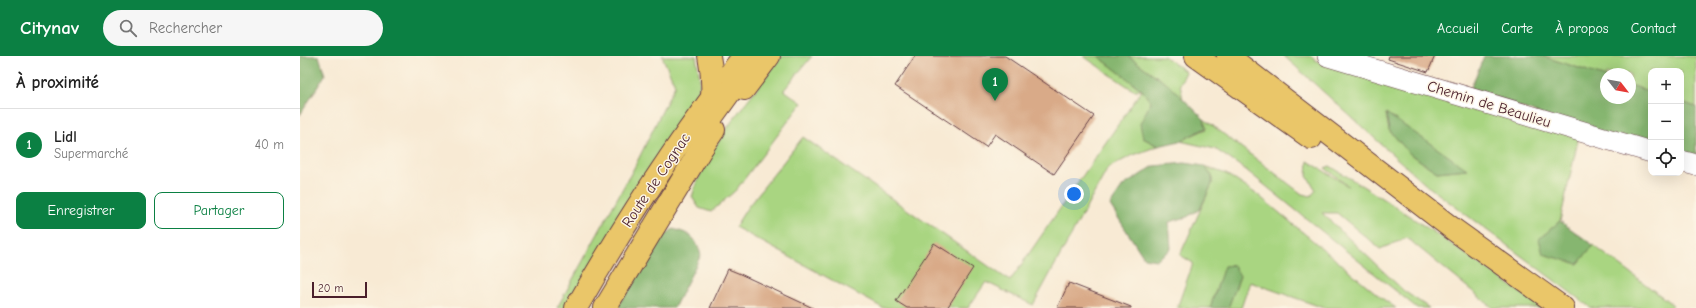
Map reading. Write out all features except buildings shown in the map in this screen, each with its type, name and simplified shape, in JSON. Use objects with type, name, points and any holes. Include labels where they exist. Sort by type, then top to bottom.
[{"type":"main road","points":[[709,56],[713,84],[712,97]]},
{"type":"main road","name":"Route de Cognac","points":[[576,308],[623,230],[712,97],[744,56]]},
{"type":"main road","points":[[703,146],[709,121],[751,63],[749,56]]},
{"type":"main road","name":"Route de Cognac","points":[[605,308],[703,146],[769,56]]},
{"type":"main road","points":[[1196,56],[1337,156],[1453,229]]},
{"type":"main road","points":[[1228,56],[1453,229],[1563,308]]},
{"type":"main road","points":[[1254,56],[1397,168],[1453,229]]},
{"type":"street","name":"Chemin de Beaulieu","points":[[1328,56],[1648,151]]},
{"type":"street","points":[[1684,162],[1696,165]]},
{"type":"green space","points":[[300,56],[319,56],[325,75],[300,115]]},
{"type":"green space","points":[[662,56],[696,56],[700,79],[698,97],[568,308],[557,308],[634,168],[675,85]]},
{"type":"green space","points":[[782,56],[812,56],[784,90],[802,103],[736,190],[711,212],[699,208],[692,197],[699,178],[718,141]]},
{"type":"green space","points":[[1083,56],[1098,56],[1142,90],[1133,90]]},
{"type":"green space","points":[[1098,56],[1128,56],[1170,86],[1204,119],[1206,128],[1180,141],[1158,146],[1143,138],[1140,124],[1151,102],[1142,90]]},
{"type":"green space","points":[[1128,56],[1164,56],[1186,72],[1180,84],[1183,99],[1170,86]]},
{"type":"green space","points":[[1284,56],[1312,56],[1316,61],[1580,131],[1560,221],[1539,239],[1578,264],[1593,245],[1673,305],[1670,308],[1591,308],[1425,184]],"holes":[[[1387,114],[1466,169],[1437,172],[1410,154],[1389,130]]]},
{"type":"green space","points":[[1484,56],[1542,56],[1600,75],[1600,104],[1636,104],[1636,87],[1648,91],[1648,151],[1470,90]]},
{"type":"green space","points":[[1542,56],[1696,56],[1696,107],[1684,103],[1684,68],[1648,68],[1648,91],[1636,87],[1636,68],[1600,68],[1600,75]]},
{"type":"green space","points":[[1142,90],[1151,103],[1143,138],[1158,146],[1131,156],[1108,168],[1033,305],[986,282],[968,308],[883,308],[735,227],[747,208],[803,137],[1010,281]]},
{"type":"green space","points":[[1684,103],[1696,107],[1696,157],[1684,160]]},
{"type":"green space","points":[[1386,113],[1467,169],[1437,172],[1410,154],[1389,130]]},
{"type":"green space","points":[[1204,119],[1302,194],[1311,196],[1316,190],[1307,176],[1308,161],[1348,186],[1325,168],[1330,166],[1438,235],[1542,308],[1493,308],[1407,238],[1380,249],[1337,213],[1322,213],[1404,291],[1429,308],[1417,308],[1246,170],[1215,149],[1180,141],[1206,129]]},
{"type":"green space","points":[[1185,163],[1204,166],[1212,176],[1212,184],[1200,209],[1187,217],[1169,222],[1171,249],[1156,260],[1144,258],[1110,205],[1123,186],[1154,166]]},
{"type":"green space","points":[[1204,166],[1226,174],[1258,195],[1383,299],[1396,308],[1324,308],[1250,282],[1241,308],[1228,308],[1240,276],[1224,267],[1210,308],[1177,308],[1193,263],[1180,255],[1212,184],[1212,176]]},
{"type":"green space","points":[[1560,221],[1593,245],[1578,264],[1543,254],[1539,239]]},
{"type":"green space","points":[[673,229],[684,232],[692,237],[697,244],[701,255],[674,308],[617,308],[648,255]]},
{"type":"green space","points":[[1234,265],[1240,276],[1228,308],[1210,308],[1224,266]]},
{"type":"place","name":"Lidl","points":[[995,101]]}]
